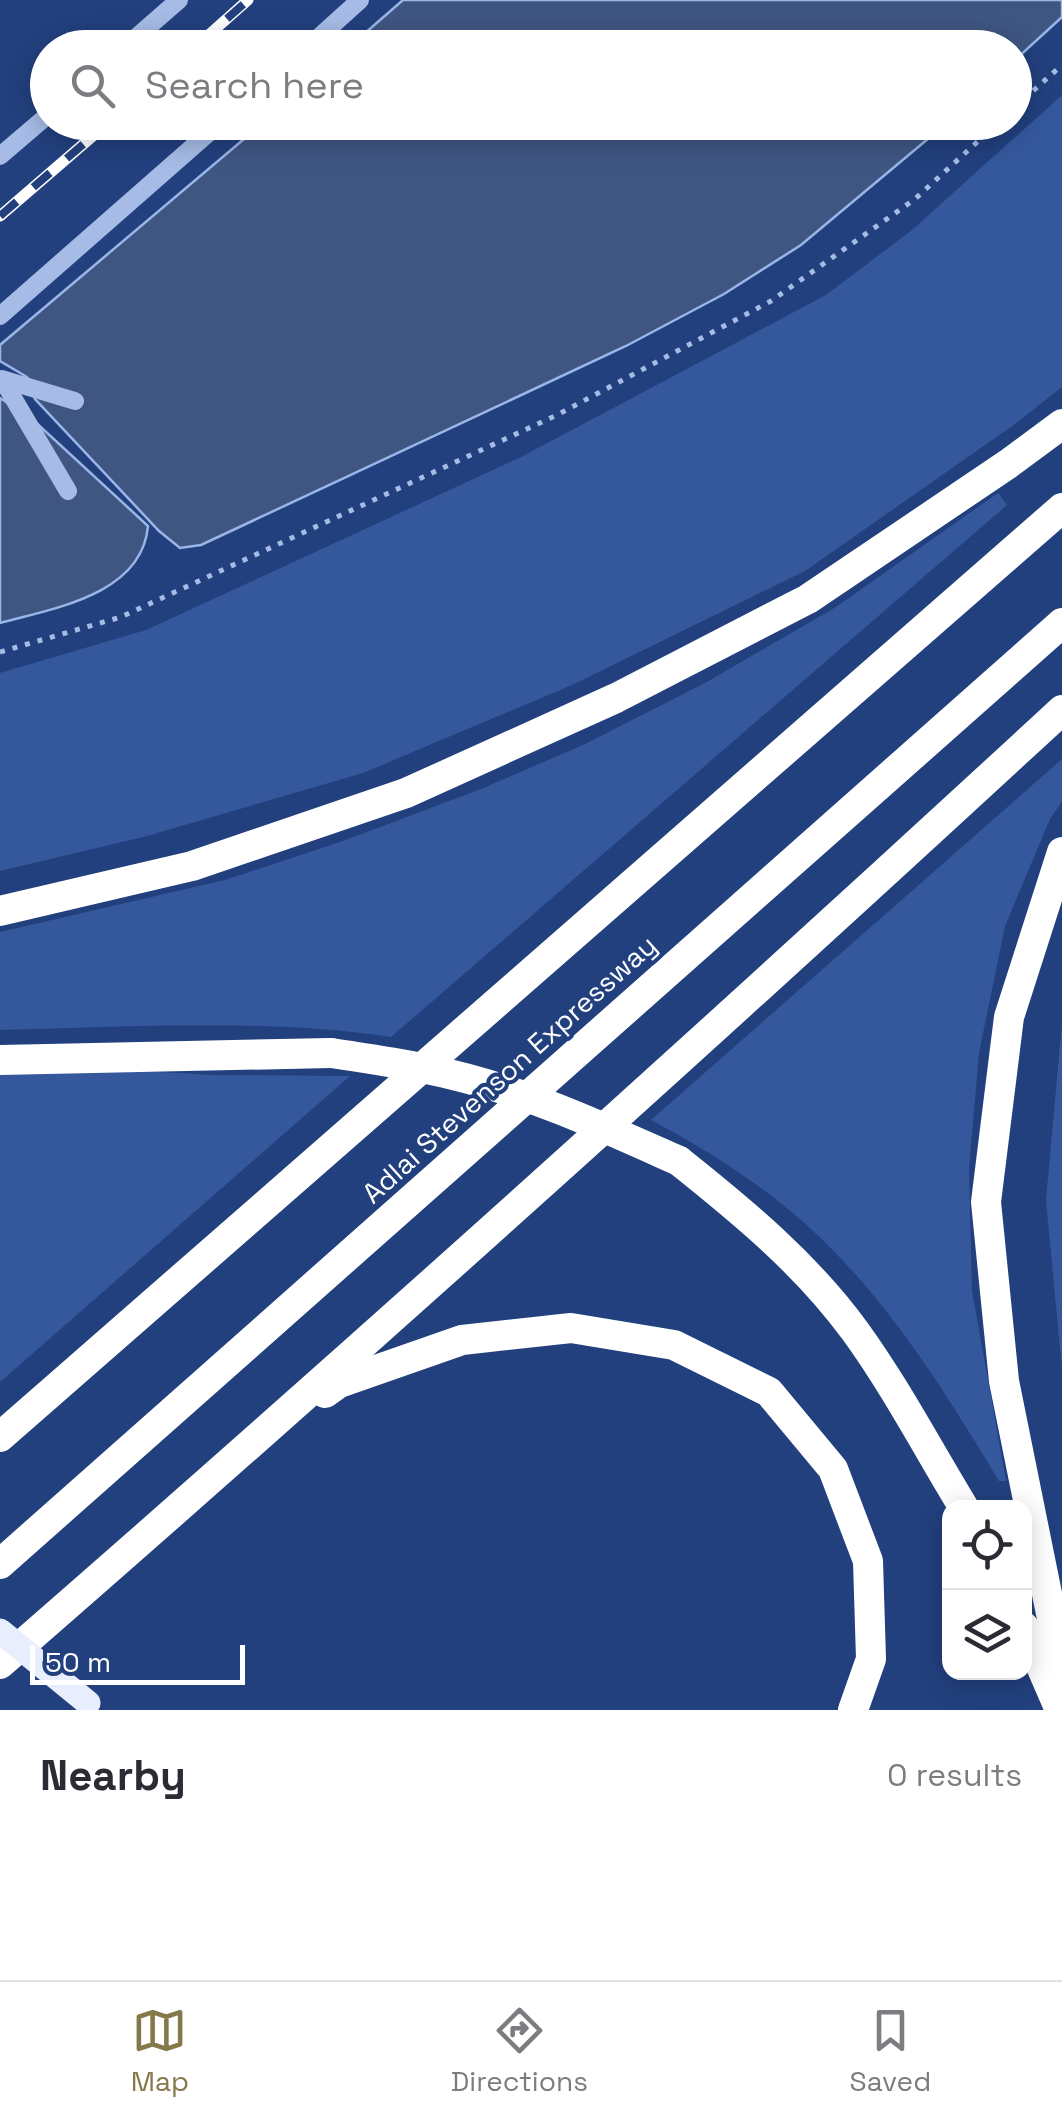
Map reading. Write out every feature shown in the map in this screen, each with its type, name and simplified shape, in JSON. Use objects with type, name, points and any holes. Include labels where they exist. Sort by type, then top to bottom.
[{"type":"highway","points":[[0,911],[192,866],[406,794],[616,698],[808,599],[1062,424]]},
{"type":"highway","name":"Adlai Stevenson Expressway","points":[[0,1437],[1062,508]]},
{"type":"highway","name":"Adlai Stevenson Expressway","points":[[0,1564],[1062,623]]},
{"type":"highway","points":[[0,1664],[739,1008],[1062,710]]},
{"type":"highway","points":[[1062,852],[1009,1017],[986,1202],[1004,1380],[1062,1668]]},
{"type":"highway","points":[[0,1060],[331,1053],[422,1068],[505,1089],[582,1117],[678,1161],[762,1227],[823,1291],[856,1332],[959,1500]]},
{"type":"highway","points":[[237,1457],[339,1383],[462,1340],[571,1328],[674,1345],[769,1392],[833,1470],[868,1562],[870,1659],[854,1710]]},
{"type":"highway","points":[[1032,1645],[1060,1710]]},
{"type":"main road","points":[[0,1631],[88,1703]]},
{"type":"lane","points":[[145,30],[179,0]]},
{"type":"lane","points":[[327,30],[360,0]]},
{"type":"lane","points":[[0,156],[30,130]]},
{"type":"lane","points":[[0,316],[200,140]]},
{"type":"lane","points":[[1,379],[75,401]]},
{"type":"lane","points":[[1,379],[68,492]]},
{"type":"path","points":[[1032,92],[1062,65]]},
{"type":"path","points":[[0,652],[121,617],[557,415],[771,300],[915,199],[979,140]]},
{"type":"shaded area","points":[[403,0],[1062,0],[1062,17],[1032,44],[1032,30],[369,30]]},
{"type":"shaded area","points":[[1062,95],[1062,387],[1015,424],[805,571],[572,685],[363,773],[147,836],[0,871],[0,673],[146,630],[521,457],[826,295],[912,230],[1012,140],[1032,140],[1032,122]]},
{"type":"shaded area","points":[[243,140],[927,140],[801,245],[724,294],[626,346],[201,545],[180,548],[159,531],[35,399],[27,377],[0,361],[0,345]]},
{"type":"shaded area","points":[[0,398],[31,418],[148,526],[142,549],[130,568],[113,583],[70,604],[0,623]]},
{"type":"shaded area","points":[[998,493],[1007,505],[391,1037],[245,1026],[0,1030],[0,932],[225,880],[481,789],[583,745],[705,683],[836,607]]},
{"type":"shaded area","points":[[1062,759],[1062,802],[1050,819],[1005,926],[979,1053],[969,1169],[972,1291],[1006,1481],[999,1481],[925,1364],[838,1255],[755,1184],[651,1120]]},
{"type":"shaded area","points":[[1062,1023],[1062,1369],[1046,1200]]},
{"type":"shaded area","points":[[107,1069],[350,1076],[0,1382],[0,1071]]},
{"type":"railway","points":[[214,30],[248,0]]},
{"type":"railway","points":[[0,216],[88,140]]}]
